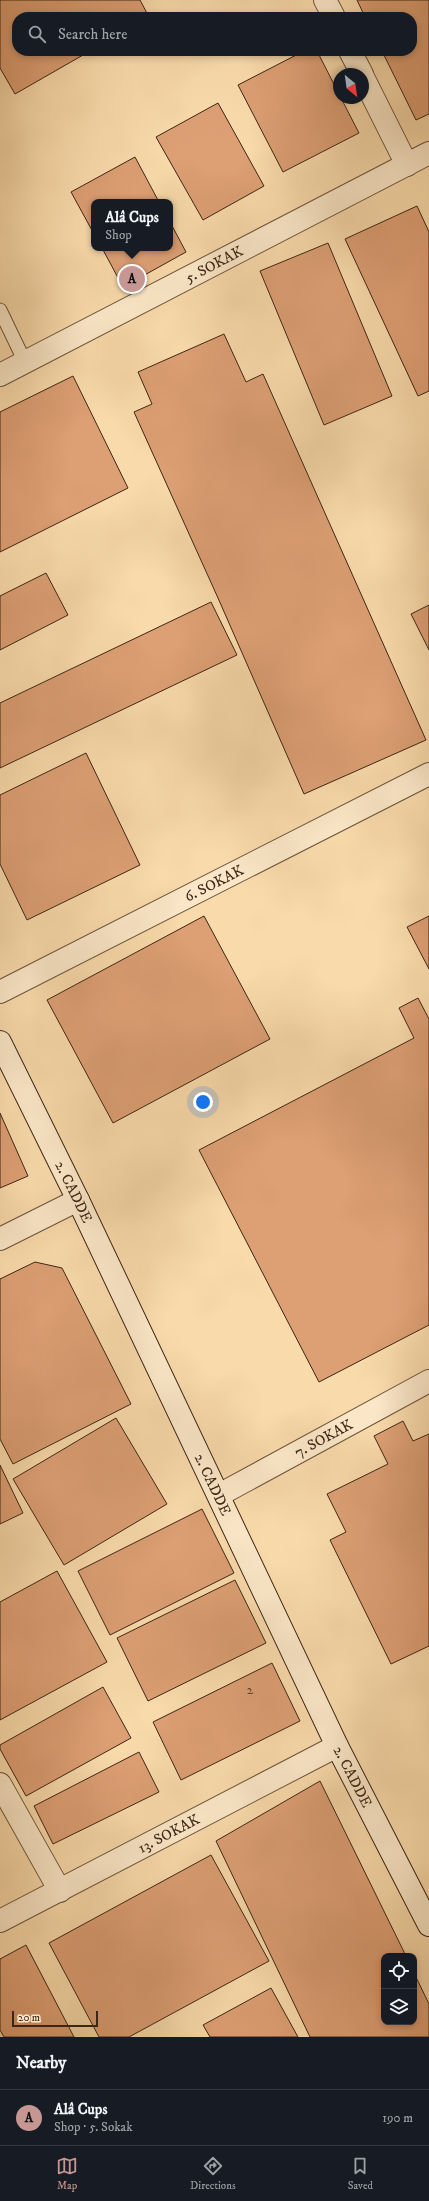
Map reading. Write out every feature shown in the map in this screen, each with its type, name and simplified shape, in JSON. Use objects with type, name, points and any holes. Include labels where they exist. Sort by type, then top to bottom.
[{"type":"street","points":[[325,0],[331,12]]},
{"type":"street","points":[[352,56],[358,68]]},
{"type":"street","points":[[369,89],[407,165]]},
{"type":"street","name":"5. SOKAK","points":[[0,375],[429,153]]},
{"type":"street","name":"6. SOKAK","points":[[0,992],[429,774]]},
{"type":"street","name":"2. CADDE","points":[[0,1042],[78,1200],[337,1746],[429,1925]]},
{"type":"street","points":[[0,1239],[78,1200]]},
{"type":"street","name":"7. SOKAK","points":[[219,1495],[429,1382]]},
{"type":"street","name":"13. SOKAK","points":[[0,1921],[337,1746]]},
{"type":"street","points":[[0,1784],[60,1891]]},
{"type":"lane","points":[[0,310],[25,362]]},
{"type":"building","points":[[0,0],[140,0],[146,12],[12,12],[12,56],[81,56],[15,94],[0,68]]},
{"type":"building","points":[[357,0],[429,0],[429,114],[416,120],[384,56],[417,56],[417,12],[363,12]]},
{"type":"building","points":[[294,56],[320,56],[333,82],[333,104],[344,104],[359,133],[283,172],[238,85]]},
{"type":"building","points":[[218,103],[264,186],[203,220],[156,137]]},
{"type":"building","points":[[135,157],[157,199],[91,199],[91,229],[71,192]]},
{"type":"building","points":[[417,206],[429,232],[429,391],[418,396],[345,239]]},
{"type":"building","points":[[173,228],[186,252],[123,287],[104,251],[173,251]]},
{"type":"building","points":[[328,243],[392,396],[324,425],[260,271]]},
{"type":"building","points":[[224,334],[246,382],[263,374],[426,740],[304,794],[134,412],[152,404],[138,372]]},
{"type":"building","points":[[73,376],[128,488],[0,552],[0,412]]},
{"type":"building","points":[[46,573],[68,615],[0,650],[0,596]]},
{"type":"building","points":[[211,602],[237,655],[0,768],[0,703]]},
{"type":"building","points":[[429,605],[429,650],[411,614]]},
{"type":"building","points":[[86,753],[140,865],[27,920],[0,864],[0,795]]},
{"type":"building","points":[[204,916],[270,1039],[113,1123],[47,1000]]},
{"type":"building","points":[[429,916],[429,969],[407,927]]},
{"type":"building","points":[[418,998],[429,1019],[429,1325],[319,1382],[199,1150],[414,1038],[399,1008]]},
{"type":"building","points":[[0,1113],[28,1176],[0,1188]]},
{"type":"building","points":[[35,1262],[62,1268],[131,1404],[13,1464],[0,1439],[0,1279]]},
{"type":"building","points":[[116,1418],[167,1504],[64,1565],[13,1479]]},
{"type":"building","points":[[403,1421],[413,1441],[429,1434],[429,1646],[391,1664],[330,1540],[346,1532],[327,1494],[388,1464],[374,1436]]},
{"type":"building","points":[[0,1465],[23,1513],[0,1524]]},
{"type":"building","points":[[202,1509],[234,1573],[110,1635],[78,1571]]},
{"type":"building","points":[[57,1571],[107,1662],[0,1720],[0,1602]]},
{"type":"building","points":[[235,1580],[266,1643],[148,1701],[117,1638]]},
{"type":"building","points":[[272,1663],[300,1721],[181,1780],[153,1722]]},
{"type":"building","points":[[103,1687],[131,1738],[26,1796],[0,1749],[0,1745]]},
{"type":"building","points":[[139,1752],[159,1792],[53,1844],[34,1806]]},
{"type":"building","points":[[320,1781],[405,1953],[381,1953],[381,2025],[417,2025],[417,1979],[429,2004],[429,2037],[310,2037],[216,1841]]},
{"type":"building","points":[[211,1855],[269,1961],[129,2037],[99,2037],[49,1943]]},
{"type":"building","points":[[26,1945],[74,2037],[4,2037],[0,2030],[0,1959]]},
{"type":"building","points":[[271,1988],[298,2037],[210,2037],[203,2025]]},
{"type":"place","name":"Alâ Cups","points":[[132,279]]}]
